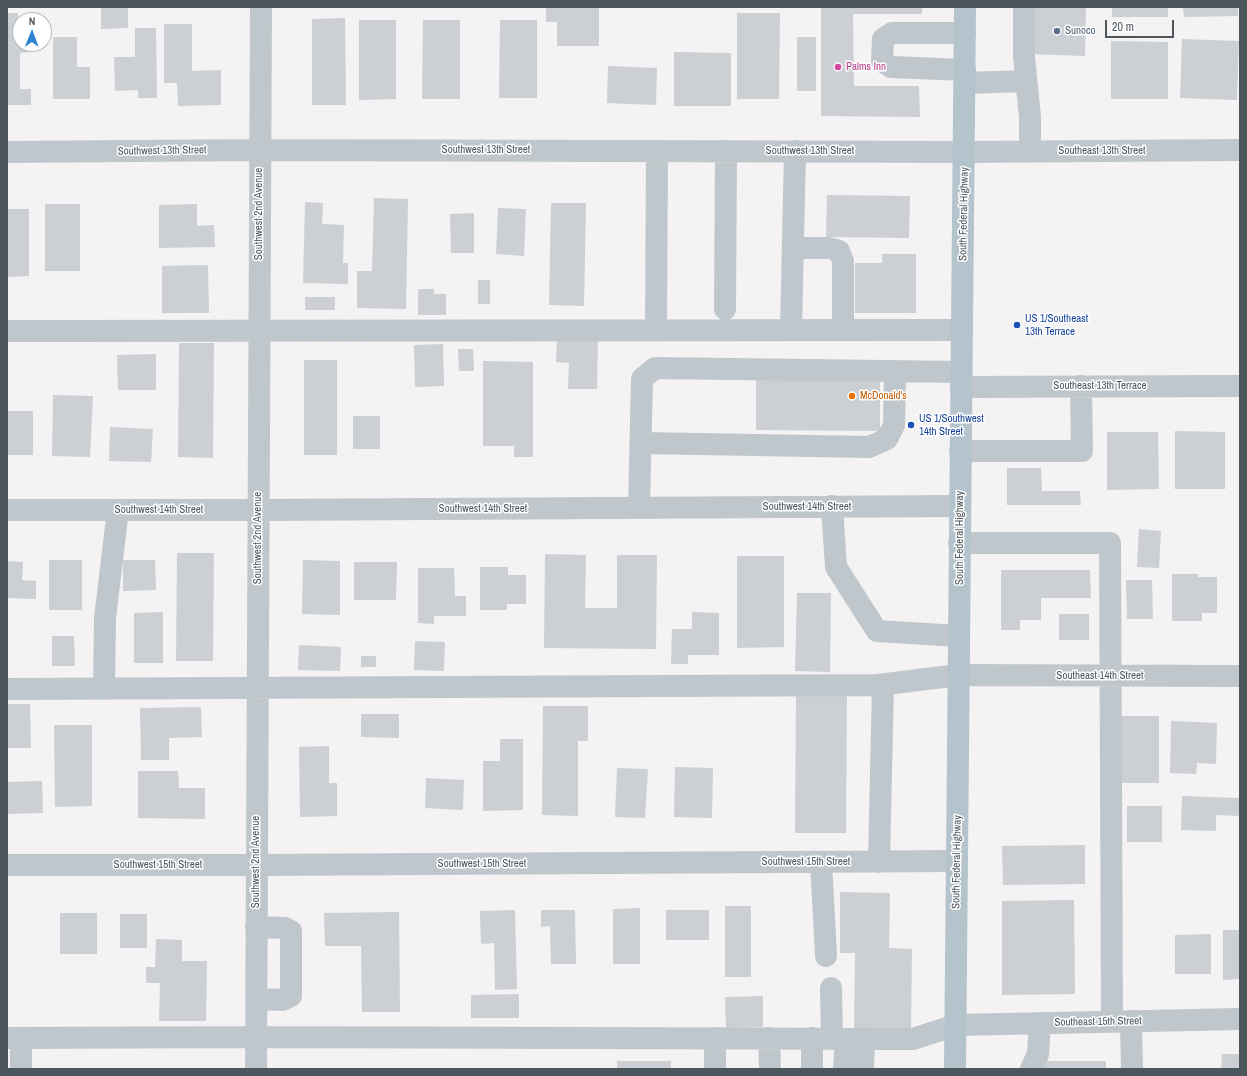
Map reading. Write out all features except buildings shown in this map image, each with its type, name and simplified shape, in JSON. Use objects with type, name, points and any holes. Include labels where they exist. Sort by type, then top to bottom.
[{"type":"main road","name":"South Federal Highway","points":[[955,1069],[960,451],[965,152],[965,7]]},
{"type":"street","name":"Southwest 2nd Avenue","points":[[256,1069],[259,150],[261,7]]},
{"type":"street","points":[[1024,7],[1024,56],[1030,117],[1030,151]]},
{"type":"street","points":[[965,33],[892,33],[883,39],[882,61],[891,67],[965,77],[1026,81]]},
{"type":"street","name":"Southwest 13th Street","points":[[7,152],[259,150],[965,152]]},
{"type":"street","name":"Southeast 13th Street","points":[[965,152],[1240,150]]},
{"type":"street","points":[[656,330],[657,151]]},
{"type":"street","points":[[725,309],[726,151]]},
{"type":"street","points":[[791,330],[795,151]]},
{"type":"street","points":[[793,248],[829,248],[839,251],[843,262],[843,330]]},
{"type":"street","points":[[7,331],[962,330]]},
{"type":"street","name":"Southeast 13th Terrace","points":[[639,508],[642,379],[655,368],[895,371],[961,379],[1081,386],[1240,386]]},
{"type":"street","points":[[641,443],[869,447],[887,439],[894,425],[895,371]]},
{"type":"street","points":[[960,451],[1082,451],[1081,386]]},
{"type":"street","points":[[832,506],[836,567],[877,631],[959,636]]},
{"type":"street","name":"Southwest 14th Street","points":[[7,510],[960,506]]},
{"type":"street","points":[[104,689],[105,618],[118,510]]},
{"type":"street","points":[[959,543],[1110,543],[1111,676],[1122,1021],[1132,1069]]},
{"type":"street","name":"Southeast 14th Street","points":[[7,689],[883,685],[959,675],[1240,676]]},
{"type":"street","points":[[878,862],[883,685]]},
{"type":"street","name":"Southwest 15th Street","points":[[7,865],[956,861]]},
{"type":"street","points":[[821,862],[826,956]]},
{"type":"street","points":[[256,927],[285,928],[291,931],[291,996],[283,1000],[256,1000]]},
{"type":"street","points":[[831,988],[844,1069]]},
{"type":"street","name":"Southeast 15th Street","points":[[14,1038],[256,1037],[912,1039],[956,1025],[1240,1019]]},
{"type":"street","points":[[1031,1069],[1038,1054],[1040,1023]]},
{"type":"street","points":[[14,1038],[21,1069]]},
{"type":"street","points":[[715,1038],[715,1069]]},
{"type":"street","points":[[769,1038],[770,1069]]},
{"type":"street","points":[[812,1069],[838,1038]]},
{"type":"street","points":[[838,1038],[863,1069]]},
{"type":"place","name":"Sunoco","points":[[1057,31]]},
{"type":"place","name":"Palms Inn","points":[[838,67]]},
{"type":"place","name":"US 1/Southeast 13th Terrace","points":[[1017,325]]},
{"type":"place","name":"McDonald's","points":[[852,396]]},
{"type":"place","name":"US 1/Southwest 14th Street","points":[[911,425]]}]
